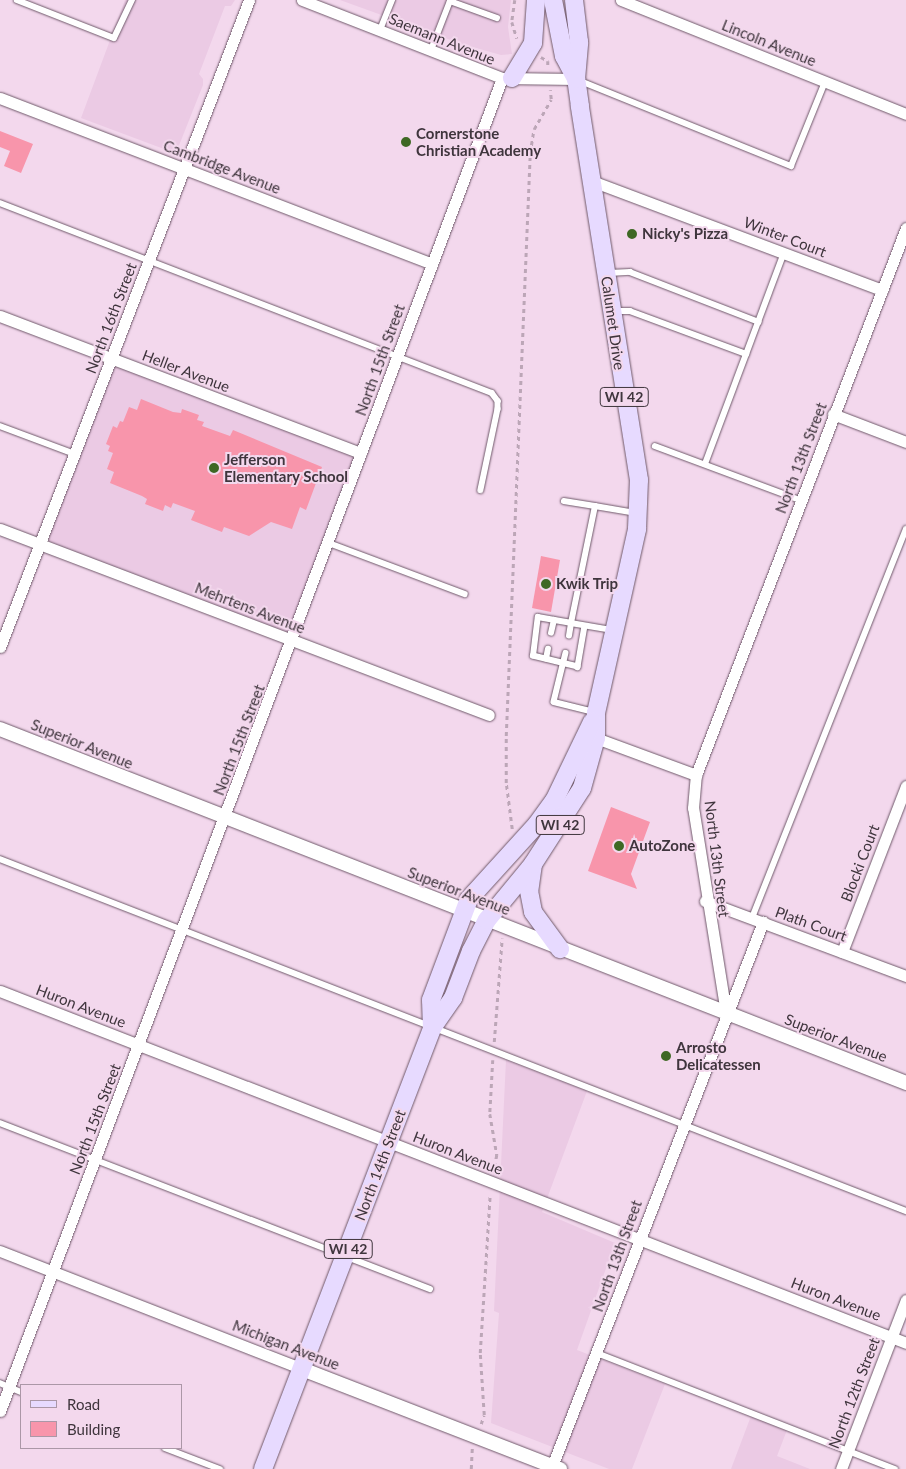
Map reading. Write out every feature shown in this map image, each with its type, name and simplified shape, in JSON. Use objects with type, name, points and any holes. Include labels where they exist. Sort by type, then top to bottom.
[{"type":"main road","points":[[507,78],[533,43],[536,0]]},
{"type":"main road","name":"Calumet Drive","points":[[553,0],[564,56],[576,79]]},
{"type":"main road","name":"Calumet Drive","points":[[574,0],[579,46],[576,79],[639,480],[638,513],[596,713]]},
{"type":"main road","name":"North 14th Street","points":[[263,1469],[432,1028],[454,998],[471,951],[487,920],[533,864],[582,788],[596,738],[596,713]]},
{"type":"main road","name":"North 14th Street","points":[[432,1028],[431,1000],[469,898],[537,824],[554,801],[596,713]]},
{"type":"main road","points":[[533,864],[530,891],[533,912],[560,948]]},
{"type":"street","name":"North 16th Street","points":[[0,647],[249,0]]},
{"type":"street","name":"Saemann Avenue","points":[[302,0],[507,78],[576,79]]},
{"type":"street","name":"Lincoln Avenue","points":[[621,0],[906,114]]},
{"type":"street","name":"North 15th Street","points":[[0,1411],[4,1385],[52,1272],[96,1160],[226,818],[432,264],[507,78]]},
{"type":"street","name":"Cambridge Avenue","points":[[0,98],[432,264]]},
{"type":"street","name":"Winter Court","points":[[592,181],[882,290]]},
{"type":"street","name":"North 13th Street","points":[[554,1468],[638,1239],[726,1013],[705,901],[692,808],[696,776],[800,500],[906,228]]},
{"type":"street","name":"Heller Avenue","points":[[0,316],[362,453]]},
{"type":"street","points":[[833,414],[906,442]]},
{"type":"street","name":"Mehrtens Avenue","points":[[0,529],[489,715]]},
{"type":"street","name":"Superior Avenue","points":[[0,729],[906,1083]]},
{"type":"street","points":[[596,738],[696,776]]},
{"type":"street","name":"Blocki Court","points":[[842,952],[906,786]]},
{"type":"street","name":"Plath Court","points":[[705,901],[906,976]]},
{"type":"street","points":[[726,1013],[763,922]]},
{"type":"street","name":"Huron Avenue","points":[[0,991],[906,1342]]},
{"type":"street","name":"Michigan Avenue","points":[[0,1251],[554,1468]]},
{"type":"street","name":"North 12th Street","points":[[840,1469],[906,1300]]},
{"type":"lane","points":[[17,0],[114,38],[132,0]]},
{"type":"lane","points":[[380,30],[392,0]]},
{"type":"lane","points":[[431,50],[450,0],[498,18]]},
{"type":"lane","points":[[576,79],[791,166],[825,82]]},
{"type":"lane","points":[[0,203],[490,392],[496,398],[496,420],[481,490]]},
{"type":"lane","points":[[705,464],[784,252]]},
{"type":"lane","points":[[607,273],[630,272],[758,322]]},
{"type":"lane","points":[[612,311],[630,311],[746,354]]},
{"type":"lane","points":[[0,426],[75,454]]},
{"type":"lane","points":[[655,446],[800,500]]},
{"type":"lane","points":[[564,501],[638,513]]},
{"type":"lane","points":[[569,636],[595,506]]},
{"type":"lane","points":[[752,918],[906,529]]},
{"type":"lane","points":[[329,543],[465,594]]},
{"type":"lane","points":[[585,626],[578,667],[533,656],[538,618],[554,620],[614,631]]},
{"type":"lane","points":[[551,633],[554,620]]},
{"type":"lane","points":[[546,659],[548,649]]},
{"type":"lane","points":[[566,653],[554,702],[596,713]]},
{"type":"lane","points":[[0,858],[182,931],[906,1211]]},
{"type":"lane","points":[[0,1123],[430,1289]]},
{"type":"lane","points":[[597,1353],[895,1469]]},
{"type":"lane","points":[[4,1385],[20,1392]]},
{"type":"lane","points":[[169,1449],[220,1469]]},
{"type":"path","points":[[515,0],[512,22],[520,42]]},
{"type":"path","points":[[512,834],[506,783],[506,736],[530,153],[534,129],[551,99],[548,61],[539,56]]},
{"type":"shaded area","points":[[125,0],[235,0],[231,6],[225,6],[199,74],[203,79],[203,85],[178,148],[172,152],[81,118]]},
{"type":"shaded area","points":[[340,0],[511,0],[508,27],[512,54],[501,55],[459,43]]},
{"type":"shaded area","points":[[112,359],[361,453],[292,640],[39,544]]},
{"type":"shaded area","points":[[506,1060],[587,1091],[542,1212],[615,1243],[577,1350],[665,1384],[632,1469],[609,1469],[491,1423],[499,1313],[494,1311]]},
{"type":"shaded area","points":[[751,1416],[787,1430],[777,1456],[810,1469],[731,1469]]},
{"type":"building","points":[[0,131],[33,144],[21,173],[4,166],[10,151],[0,147]]},
{"type":"building","name":"Jefferson Elementary School","points":[[141,399],[173,412],[181,413],[182,409],[199,415],[197,420],[204,422],[202,426],[230,436],[233,430],[322,467],[306,510],[300,507],[292,529],[271,522],[249,536],[224,527],[222,532],[191,520],[195,511],[173,503],[171,508],[165,505],[163,511],[145,504],[147,499],[142,496],[110,483],[114,472],[107,469],[113,453],[108,451],[110,446],[106,444],[113,426],[117,428],[120,421],[123,422],[129,407],[137,410]]},
{"type":"building","name":"Kwik Trip","points":[[541,556],[560,560],[551,612],[532,608]]},
{"type":"building","name":"AutoZone","points":[[611,807],[650,822],[631,874],[637,889],[588,871]]},
{"type":"place","name":"Cornerstone Christian Academy","points":[[406,142]]},
{"type":"place","name":"Nicky's Pizza","points":[[632,234]]},
{"type":"place","name":"Jefferson Elementary School","points":[[214,468]]},
{"type":"place","name":"Kwik Trip","points":[[546,584]]},
{"type":"place","name":"AutoZone","points":[[619,846]]},
{"type":"place","name":"Arrosto Delicatessen","points":[[666,1056]]}]
